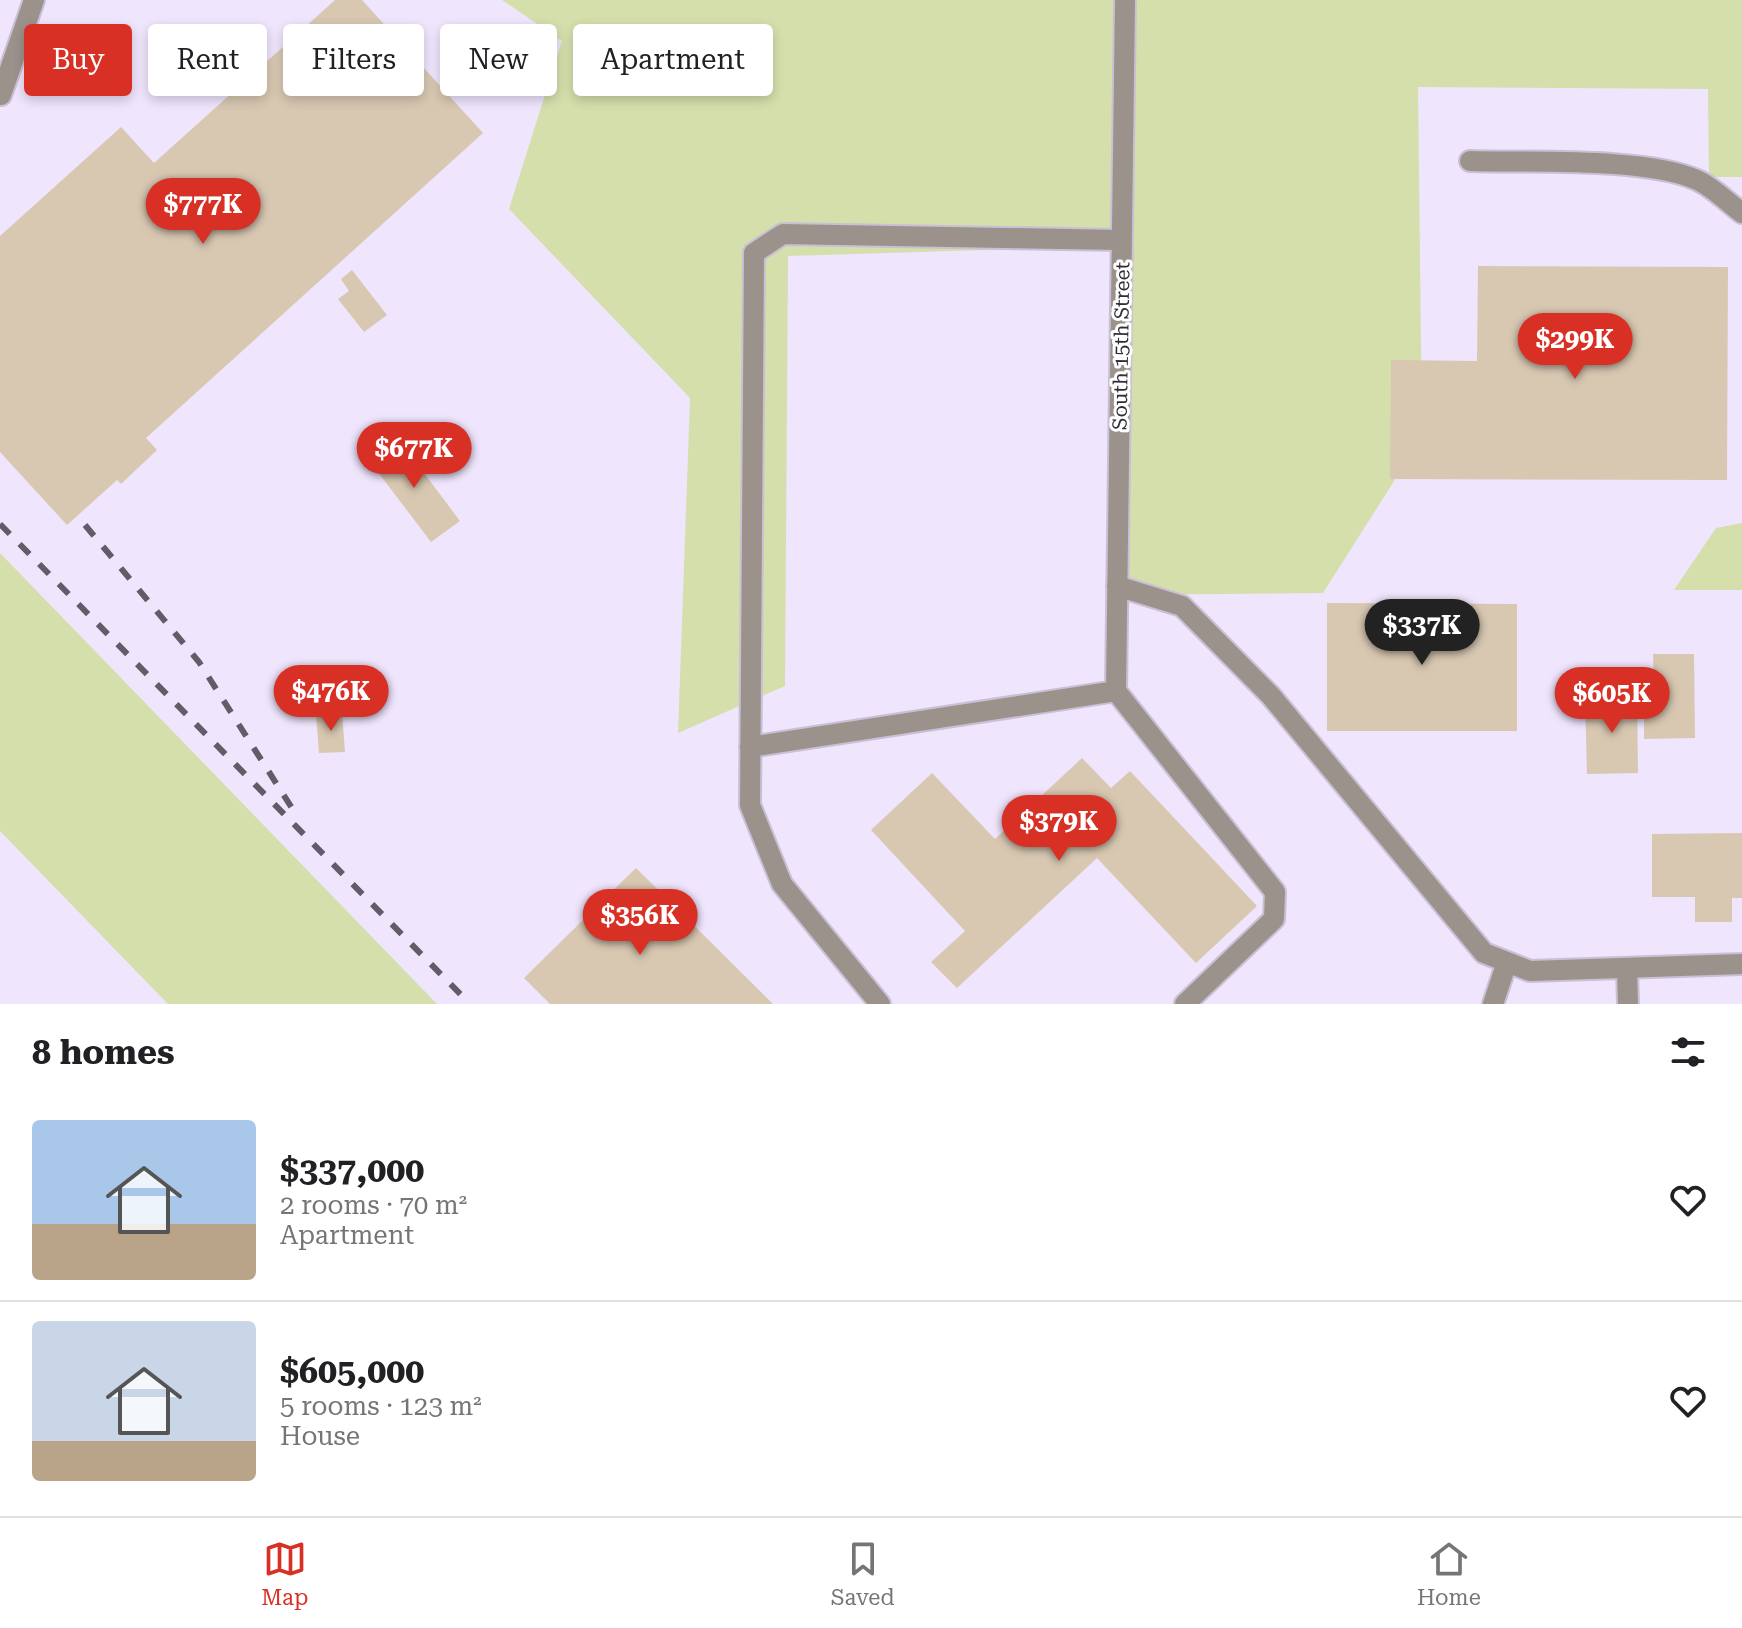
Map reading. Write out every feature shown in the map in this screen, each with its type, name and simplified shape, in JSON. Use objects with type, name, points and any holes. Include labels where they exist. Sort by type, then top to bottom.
[{"type":"street","points":[[1,95],[34,0]]},
{"type":"street","name":"South 15th Street","points":[[1116,691],[1125,0]]},
{"type":"street","points":[[1470,161],[1610,165],[1672,172],[1700,181],[1742,213]]},
{"type":"street","points":[[880,1004],[782,884],[750,805],[754,253],[783,234],[1122,240]]},
{"type":"street","points":[[1117,586],[1182,606],[1271,696],[1484,953],[1530,971],[1742,964]]},
{"type":"street","points":[[750,747],[1116,691],[1275,892],[1274,919],[1185,1004]]},
{"type":"street","points":[[1493,1004],[1507,962]]},
{"type":"street","points":[[1627,968],[1628,1004]]},
{"type":"green space","points":[[502,0],[1742,0],[1742,177],[1709,177],[1708,89],[1418,87],[1422,437],[1323,593],[1119,595],[1119,246],[788,256],[785,686],[678,733],[690,398],[509,209],[545,96],[557,96],[557,57],[562,41],[557,38],[557,24],[537,24]]},
{"type":"green space","points":[[1742,523],[1742,590],[1674,590],[1716,528]]},
{"type":"green space","points":[[0,553],[437,1004],[168,1004],[0,831]]},
{"type":"building","points":[[335,0],[362,0],[384,24],[308,24]]},
{"type":"building","points":[[283,47],[283,96],[424,96],[424,68],[440,86],[440,96],[449,96],[483,133],[146,438],[157,450],[121,484],[117,480],[67,525],[0,452],[0,236],[121,127],[154,163],[228,96],[267,96],[267,61]]},
{"type":"building","points":[[1478,266],[1728,267],[1727,480],[1390,479],[1391,360],[1477,361]]},
{"type":"building","points":[[352,270],[387,315],[364,332],[338,299],[349,291],[341,279]]},
{"type":"building","points":[[397,437],[460,521],[431,542],[368,459]]},
{"type":"building","points":[[1327,603],[1517,604],[1517,731],[1327,731]]},
{"type":"building","points":[[1653,654],[1694,654],[1695,738],[1644,739],[1644,696],[1654,696]]},
{"type":"building","points":[[1637,696],[1638,773],[1587,774],[1585,697]]},
{"type":"building","points":[[342,712],[345,752],[319,753],[316,714]]},
{"type":"building","points":[[1082,758],[1111,788],[1130,771],[1257,906],[1196,963],[1097,858],[957,988],[931,962],[965,931],[871,830],[932,773],[995,839]]},
{"type":"building","points":[[1742,833],[1742,898],[1732,898],[1732,922],[1695,922],[1695,897],[1652,897],[1652,834]]},
{"type":"building","points":[[636,868],[773,1004],[550,1004],[524,978]]},
{"type":"railway","points":[[0,524],[470,1004]]},
{"type":"railway","points":[[85,525],[199,662],[297,816]]}]
